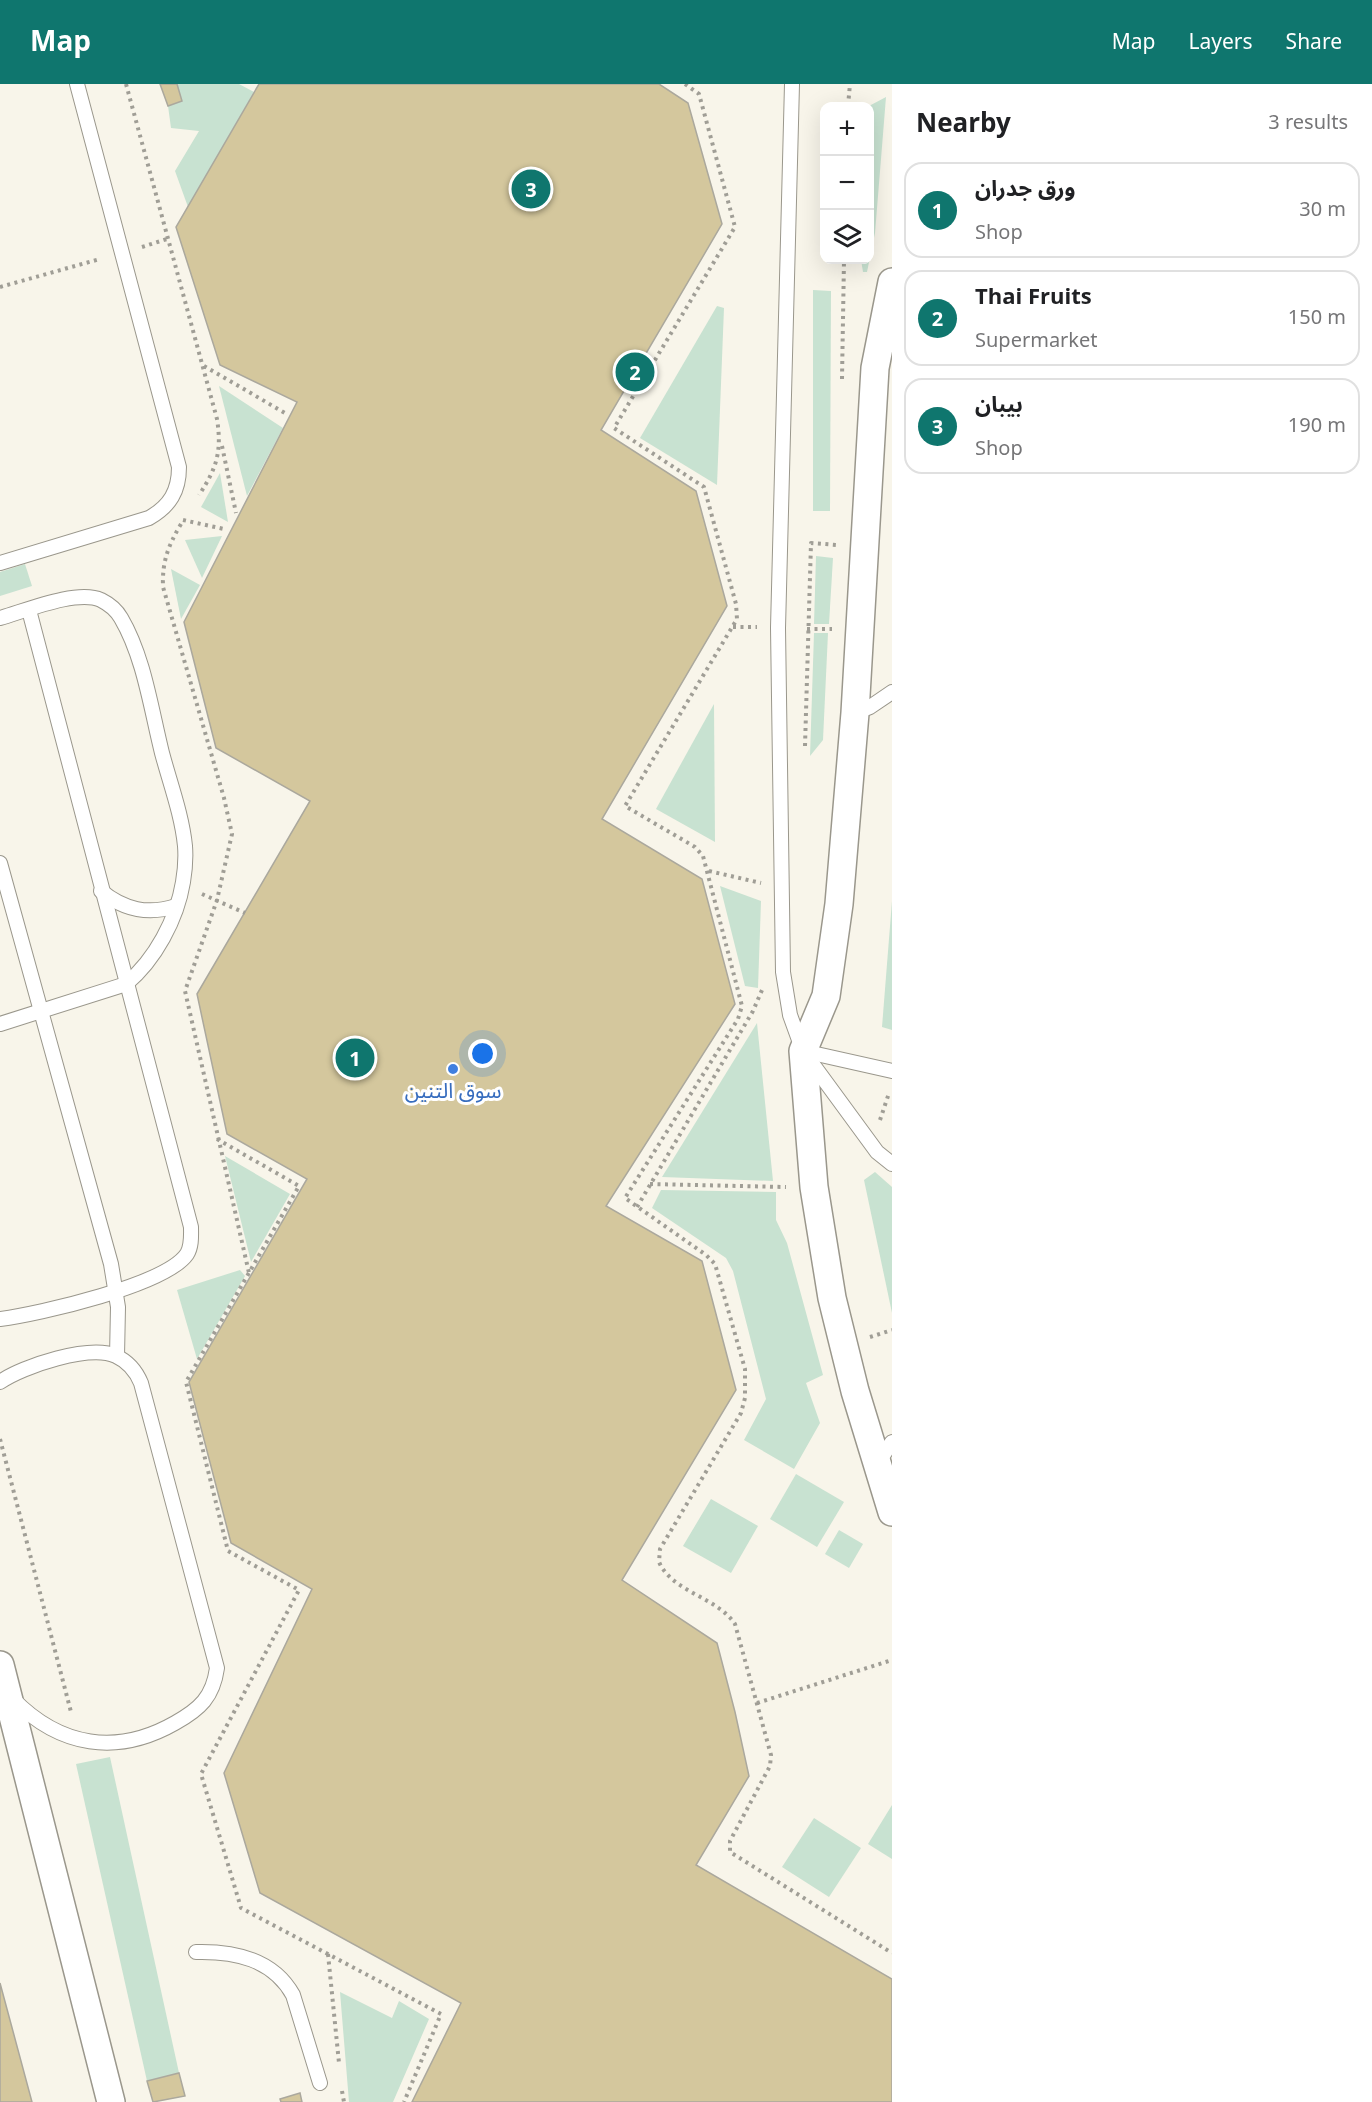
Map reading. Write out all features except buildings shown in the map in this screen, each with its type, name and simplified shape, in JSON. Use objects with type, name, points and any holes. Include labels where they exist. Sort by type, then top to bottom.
[{"type":"street","points":[[892,282],[865,546],[855,713],[831,972],[826,996],[803,1051],[814,1187],[842,1346],[892,1512]]},
{"type":"street","points":[[0,1665],[111,2102]]},
{"type":"lane","points":[[0,563],[149,518],[160,512],[176,492],[179,467],[77,84]]},
{"type":"lane","points":[[792,84],[778,628],[783,972],[790,1015],[803,1051],[878,1152],[892,1164]]},
{"type":"lane","points":[[0,618],[75,597],[88,596],[101,600],[121,617],[137,657],[185,846],[183,885],[176,906],[150,959],[126,984],[0,1023]]},
{"type":"lane","points":[[0,1319],[26,1315],[116,1290],[168,1272],[187,1254],[191,1241],[191,1227],[28,610]]},
{"type":"lane","points":[[855,713],[870,707],[892,692]]},
{"type":"lane","points":[[0,863],[116,1290],[117,1356]]},
{"type":"lane","points":[[101,891],[112,900],[136,910],[150,912],[176,906]]},
{"type":"lane","points":[[803,1051],[892,1071]]},
{"type":"lane","points":[[0,1382],[40,1364],[98,1353],[117,1356],[136,1372],[141,1383],[217,1668],[211,1694],[203,1704],[170,1726],[139,1740],[120,1744],[78,1739],[39,1721],[7,1693]]},
{"type":"lane","points":[[877,1465],[892,1442]]},
{"type":"lane","points":[[196,1952],[231,1953],[248,1958],[276,1973],[286,1982],[293,1995],[320,2082]]},
{"type":"path","points":[[126,84],[167,239],[204,366],[236,513]]},
{"type":"path","points":[[685,84],[699,94],[735,227],[614,428],[704,487],[736,604],[737,619],[625,806],[695,847],[704,856],[741,998],[740,1014],[625,1198],[706,1255],[715,1264],[745,1369],[746,1391],[741,1413],[658,1556],[662,1569],[667,1575],[731,1619],[757,1703],[771,1761],[730,1840],[730,1852],[892,1953]]},
{"type":"path","points":[[848,102],[850,84]]},
{"type":"path","points":[[0,287],[167,239]]},
{"type":"path","points":[[204,366],[285,413]]},
{"type":"path","points":[[194,503],[213,470],[221,442]]},
{"type":"path","points":[[189,512],[167,548],[162,566],[163,587],[230,818],[232,834],[217,900],[185,991],[249,1273]]},
{"type":"path","points":[[183,520],[224,529]]},
{"type":"path","points":[[805,756],[811,543],[865,546]]},
{"type":"path","points":[[709,871],[768,884]]},
{"type":"path","points":[[183,885],[244,913]]},
{"type":"path","points":[[637,1207],[753,1011],[764,979]]},
{"type":"path","points":[[878,1152],[891,1136],[879,1122],[892,1084]]},
{"type":"path","points":[[218,1139],[299,1186],[186,1382],[228,1551],[299,1590],[201,1774],[240,1908],[441,2014],[404,2102]]},
{"type":"path","points":[[650,1184],[814,1187]]},
{"type":"path","points":[[0,1439],[78,1739]]},
{"type":"path","points":[[757,1703],[892,1660]]},
{"type":"path","points":[[328,1953],[340,2068]]},
{"type":"path","points":[[341,2079],[344,2102]]},
{"type":"green space","points":[[177,84],[239,84],[254,92],[188,207],[175,171],[199,131],[171,128],[168,106],[182,101]]},
{"type":"green space","points":[[886,97],[874,238],[874,103]]},
{"type":"green space","points":[[862,264],[868,264],[867,272],[863,272]]},
{"type":"green space","points":[[813,290],[831,291],[830,511],[813,511]]},
{"type":"green space","points":[[717,306],[724,308],[717,485],[640,438]]},
{"type":"green space","points":[[219,386],[283,428],[247,496]]},
{"type":"green space","points":[[220,473],[228,522],[201,507]]},
{"type":"green space","points":[[222,536],[202,578],[185,540]]},
{"type":"green space","points":[[816,556],[833,558],[829,624],[814,624]]},
{"type":"green space","points":[[25,564],[32,586],[0,596],[0,572]]},
{"type":"green space","points":[[171,569],[200,585],[181,619]]},
{"type":"green space","points":[[814,633],[828,633],[823,740],[810,756]]},
{"type":"green space","points":[[714,704],[715,842],[656,809]]},
{"type":"green space","points":[[720,886],[761,901],[758,988],[745,986]]},
{"type":"green space","points":[[892,901],[892,1030],[882,1027]]},
{"type":"green space","points":[[757,1023],[773,1181],[662,1177]]},
{"type":"green space","points":[[225,1156],[290,1194],[251,1262]]},
{"type":"green space","points":[[875,1172],[892,1187],[892,1313],[864,1180]]},
{"type":"green space","points":[[661,1190],[776,1192],[776,1220],[787,1243],[823,1375],[806,1383],[820,1423],[794,1469],[744,1440],[766,1399],[733,1271],[726,1258],[652,1208]]},
{"type":"green space","points":[[240,1270],[245,1276],[197,1359],[177,1290]]},
{"type":"green space","points":[[796,1474],[844,1502],[817,1547],[770,1519]]},
{"type":"green space","points":[[711,1499],[758,1526],[731,1573],[683,1546]]},
{"type":"green space","points":[[839,1530],[863,1544],[849,1568],[825,1554]]},
{"type":"green space","points":[[110,1757],[179,2073],[147,2081],[76,1764]]},
{"type":"green space","points":[[892,1805],[892,1859],[868,1844]]},
{"type":"green space","points":[[814,1818],[861,1848],[829,1897],[782,1867]]},
{"type":"green space","points":[[340,1992],[392,2018],[399,2001],[429,2019],[393,2102],[349,2102]]},
{"type":"place","name":"بيبان","points":[[531,189]]},
{"type":"place","name":"Thai Fruits","points":[[635,372]]},
{"type":"place","name":"ورق جدران","points":[[355,1058]]},
{"type":"place","name":"سوق التنين","points":[[453,1069]]}]
